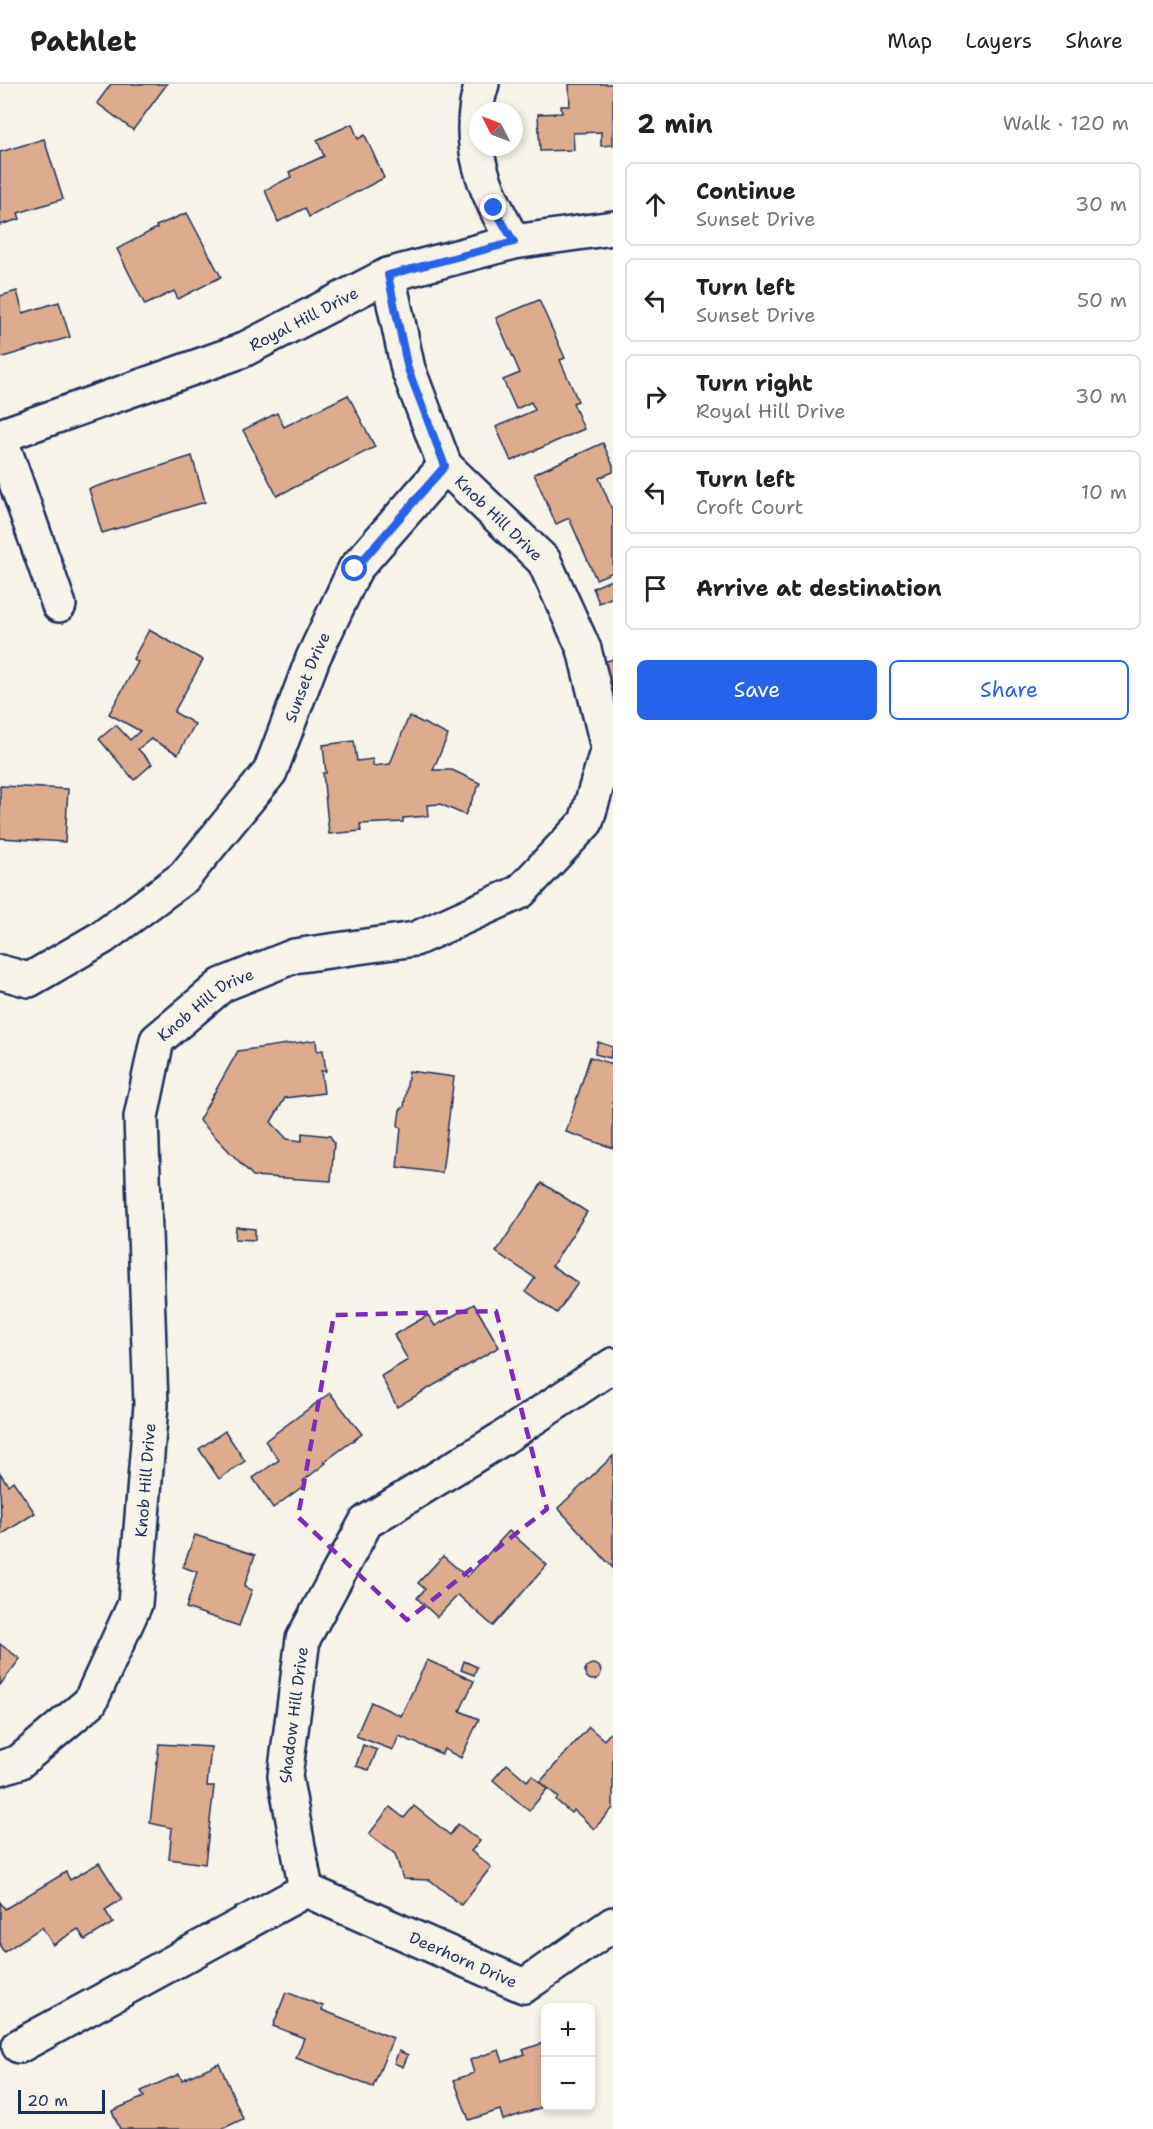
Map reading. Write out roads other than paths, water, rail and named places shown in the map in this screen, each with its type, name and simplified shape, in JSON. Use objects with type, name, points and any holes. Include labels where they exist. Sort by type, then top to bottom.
[{"type":"street","points":[[482,84],[476,102],[475,153],[494,208],[514,242]]},
{"type":"street","name":"Royal Hill Drive","points":[[0,436],[241,351],[388,275],[514,242],[613,228]]},
{"type":"street","points":[[388,275],[408,369],[445,466]]},
{"type":"street","points":[[0,436],[59,604]]},
{"type":"street","name":"Sunset Drive","points":[[0,972],[29,980],[103,937],[184,877],[270,772],[313,658],[355,569],[445,466]]},
{"type":"street","name":"Knob Hill Drive","points":[[0,1768],[20,1762],[90,1702],[135,1604],[151,1405],[141,1117],[157,1040],[222,985],[294,956],[415,939],[520,892],[586,822],[608,748],[584,649],[544,561],[445,466]]},
{"type":"street","name":"Shadow Hill Drive","points":[[306,1890],[285,1776],[303,1639],[366,1522],[503,1438],[613,1365]]},
{"type":"street","points":[[19,2046],[306,1890]]},
{"type":"street","name":"Deerhorn Drive","points":[[306,1890],[524,1986],[613,1924]]}]
